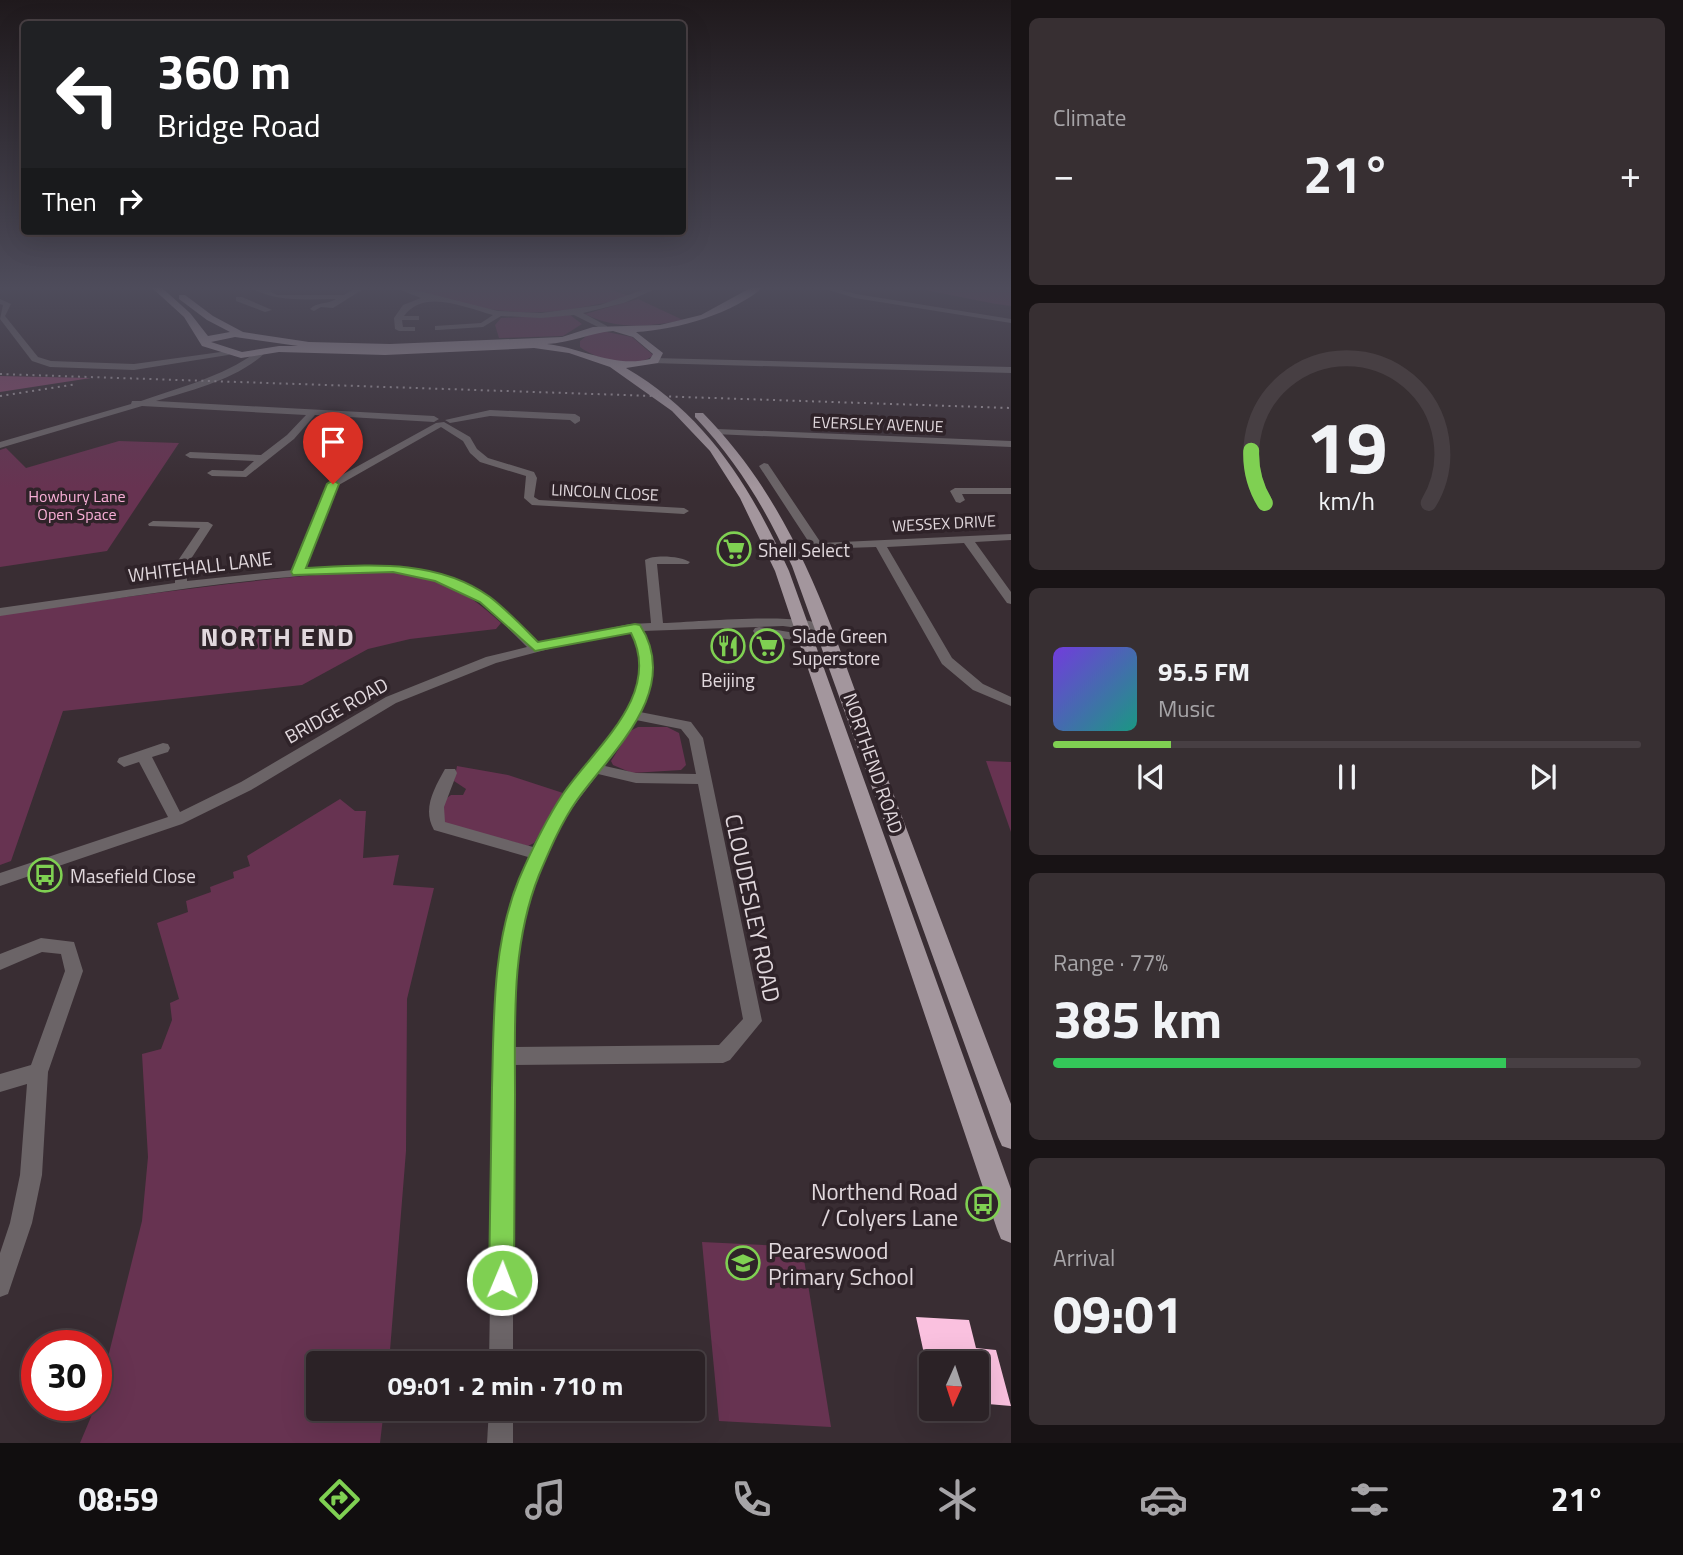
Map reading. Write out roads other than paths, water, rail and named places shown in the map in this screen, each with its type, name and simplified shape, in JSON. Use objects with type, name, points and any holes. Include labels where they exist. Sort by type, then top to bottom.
[{"type":"main road","name":"NORTHEND ROAD","points":[[583,353],[640,380],[680,412],[724,461],[768,539],[800,622],[1011,1229]]},
{"type":"main road","points":[[612,365],[651,362],[658,353]]},
{"type":"main road","name":"NORTHEND ROAD","points":[[651,362],[648,374],[720,435],[762,494],[789,548],[1011,1137]]},
{"type":"street","points":[[31,353],[41,363],[134,367],[180,358],[231,354],[238,364],[234,370]]},
{"type":"street","points":[[180,358],[187,353]]},
{"type":"street","points":[[0,444],[234,370],[255,360],[261,353]]},
{"type":"street","points":[[669,353],[687,361]]},
{"type":"street","points":[[651,362],[1011,370]]},
{"type":"street","points":[[135,403],[442,422],[490,413],[575,417],[575,421]]},
{"type":"street","points":[[212,473],[246,474],[260,458],[303,428],[313,412]]},
{"type":"street","points":[[298,572],[333,484],[442,422]]},
{"type":"street","name":"LINCOLN CLOSE","points":[[442,422],[467,439],[473,451],[484,460],[530,474],[530,498],[536,503],[684,511]]},
{"type":"street","name":"EVERSLEY AVENUE","points":[[720,435],[1011,444]]},
{"type":"street","points":[[190,455],[260,458]]},
{"type":"street","points":[[764,466],[818,547]]},
{"type":"street","points":[[960,500],[955,491],[1011,491]]},
{"type":"street","points":[[153,524],[208,525],[181,565],[181,583]]},
{"type":"street","name":"WESSEX DRIVE","points":[[789,548],[1011,537]]},
{"type":"street","points":[[967,539],[1011,600]]},
{"type":"street","name":"WESSEX DRIVE","points":[[880,545],[947,661],[978,687],[1011,702]]},
{"type":"street","points":[[657,626],[651,560],[684,562]]},
{"type":"street","name":"WHITEHALL LANE","points":[[0,612],[181,583],[407,565],[472,592],[503,616],[535,647]]},
{"type":"street","name":"BRIDGE ROAD","points":[[0,880],[177,820],[246,786],[391,700],[444,676],[535,647],[657,626],[800,622],[821,627]]},
{"type":"street","name":"BRIDGE ROAD","points":[[705,626],[780,632],[797,637],[808,647]]},
{"type":"street","points":[[501,1351],[504,993],[512,936],[537,854],[570,797],[632,715],[647,675],[643,644],[635,628]]},
{"type":"street","name":"CLOUDESLEY ROAD","points":[[503,1056],[723,1055],[753,1021],[692,730],[674,721],[632,715]]},
{"type":"street","points":[[124,762],[163,748]]},
{"type":"street","points":[[144,755],[177,820]]},
{"type":"street","points":[[593,768],[636,778],[704,779]]},
{"type":"street","points":[[450,773],[434,817],[440,826],[537,854]]},
{"type":"street","points":[[0,962],[41,945],[68,947],[74,971],[38,1072],[31,1175],[21,1223],[0,1286]]},
{"type":"street","points":[[0,1083],[38,1072]]},
{"type":"street","points":[[500,1421],[500,1443]]},
{"type":"railway","points":[[0,374],[1011,408]]},
{"type":"railway","points":[[0,396],[77,384]]},
{"type":"place","name":"Shell Select","points":[[734,549]]},
{"type":"place","name":"Beijing","points":[[728,646]]},
{"type":"place","name":"Slade Green Superstore","points":[[767,646]]},
{"type":"place","name":"Masefield Close","points":[[45,875]]},
{"type":"place","name":"Northend Road / Colyers Lane","points":[[983,1204]]},
{"type":"place","name":"Peareswood Primary School","points":[[743,1263]]},
{"type":"district","name":"NORTH END","points":[[278,636]]},
{"type":"park label","name":"Howbury Lane Open Space","points":[[77,505]]}]
